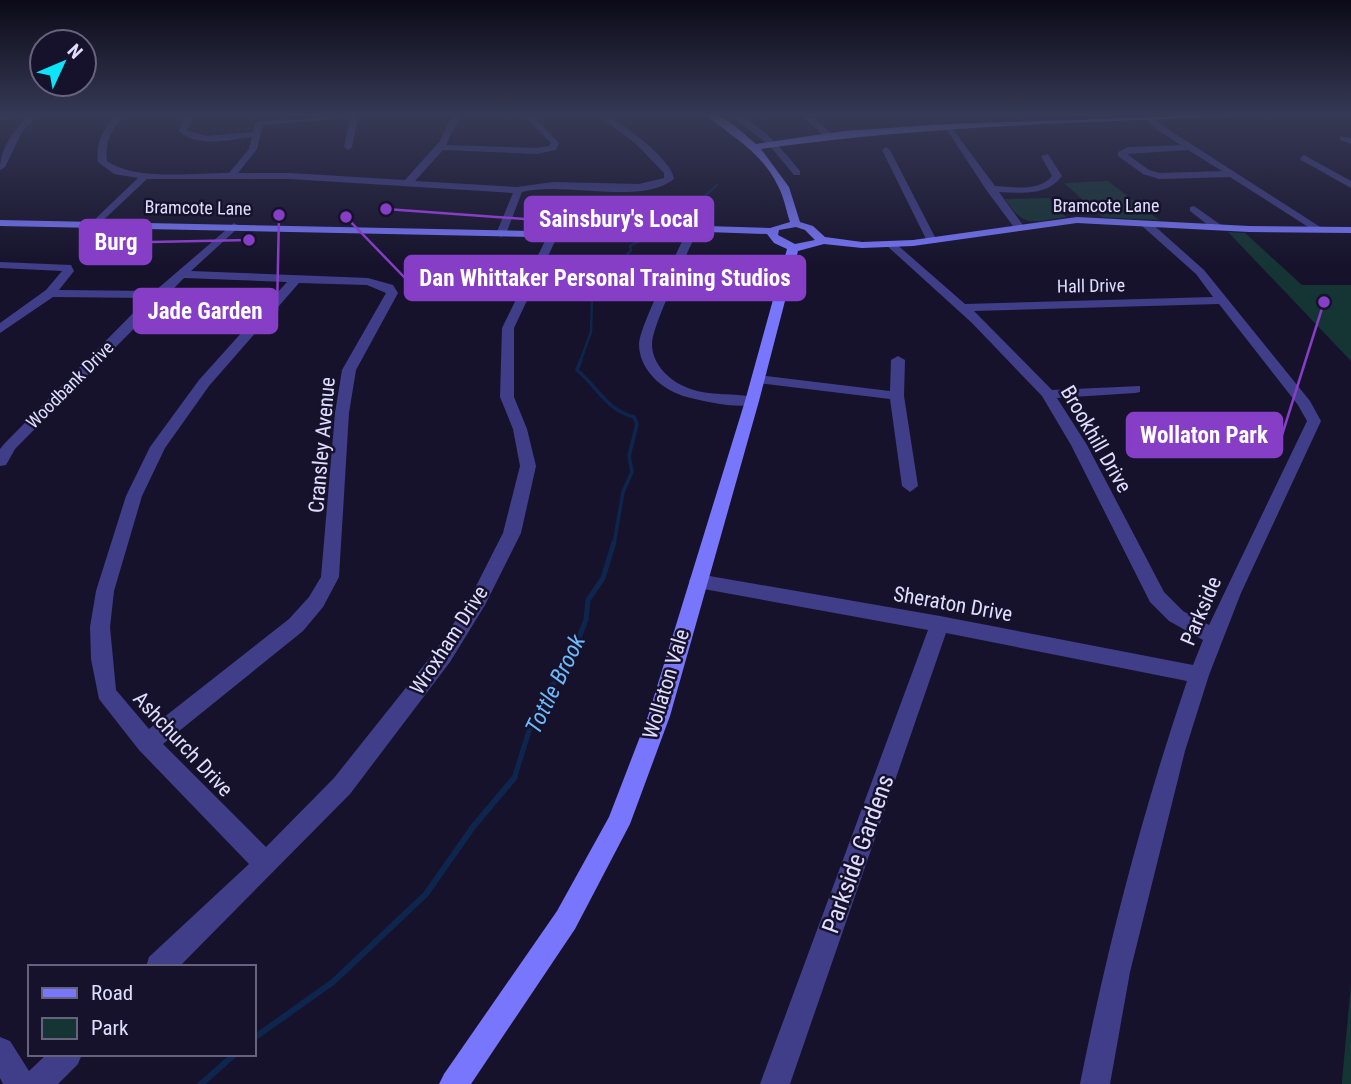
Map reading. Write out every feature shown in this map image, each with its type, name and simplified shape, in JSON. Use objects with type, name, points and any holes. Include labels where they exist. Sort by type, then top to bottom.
[{"type":"street","points":[[107,165],[117,172],[145,176],[232,175],[409,182],[517,190],[541,183],[648,187],[668,179],[669,172],[662,165]]},
{"type":"street","points":[[232,175],[241,165]]},
{"type":"street","points":[[409,182],[424,165]]},
{"type":"street","points":[[767,165],[782,184],[796,224]]},
{"type":"street","points":[[789,165],[797,173]]},
{"type":"street","points":[[893,165],[932,241]]},
{"type":"street","points":[[973,165],[1020,228]]},
{"type":"street","points":[[990,189],[1040,188],[1049,185],[1057,176],[1047,165]]},
{"type":"street","points":[[1136,165],[1146,172],[1159,176],[1232,174]]},
{"type":"street","points":[[1218,165],[1320,230]]},
{"type":"street","points":[[1315,165],[1351,185]]},
{"type":"street","points":[[96,224],[145,176]]},
{"type":"street","points":[[501,234],[518,194],[517,190]]},
{"type":"street","points":[[1194,209],[1217,228]]},
{"type":"street","name":"Bramcote Lane","points":[[821,240],[890,244],[932,241],[1064,221],[1217,228],[1351,230]]},
{"type":"street","name":"Bramcote Lane","points":[[0,223],[553,235],[693,229],[772,231]]},
{"type":"street","name":"Parkside","points":[[1095,1084],[1116,972],[1174,751],[1199,675],[1232,593],[1314,421],[1305,404],[1191,262],[1144,223]]},
{"type":"street","points":[[796,224],[809,228],[821,240],[811,246],[793,247],[777,241],[772,236],[772,231],[796,224]]},
{"type":"street","name":"Woodbank Drive","points":[[0,461],[10,446],[158,295],[234,226]]},
{"type":"street","points":[[693,229],[646,336],[647,356],[658,375],[690,394],[752,401]]},
{"type":"street","name":"Wroxham Drive","points":[[161,965],[342,786],[443,656],[476,605],[512,533],[523,498],[528,466],[520,429],[507,397],[508,328],[553,235]]},
{"type":"street","name":"Brookhill Drive","points":[[890,244],[1013,356],[1048,394],[1079,446],[1157,597],[1176,616],[1214,637]]},
{"type":"street","name":"Wollaton Vale","points":[[454,1084],[566,920],[618,824],[659,716],[752,401],[793,247]]},
{"type":"street","points":[[0,265],[67,267],[68,271],[50,293],[6,320],[0,329]]},
{"type":"street","name":"Cransley Avenue","points":[[147,743],[296,625],[316,602],[330,577],[342,413],[349,370],[392,293],[389,288],[368,282],[181,274]]},
{"type":"street","name":"Ashchurch Drive","points":[[266,864],[147,743],[106,694],[100,627],[105,591],[134,496],[158,447],[204,383],[296,279]]},
{"type":"street","points":[[50,293],[158,295]]},
{"type":"street","name":"Hall Drive","points":[[962,308],[1221,300]]},
{"type":"street","points":[[898,360],[897,396],[910,486]]},
{"type":"street","points":[[758,379],[897,396]]},
{"type":"street","points":[[1048,394],[1135,389]]},
{"type":"street","name":"Sheraton Drive","points":[[698,581],[940,624],[1199,675]]},
{"type":"street","name":"Parkside Gardens","points":[[775,1084],[940,624]]},
{"type":"street","points":[[0,1051],[20,1084]]},
{"type":"street","points":[[37,1084],[66,1056]]},
{"type":"green space","points":[[1108,181],[1159,220],[1102,217],[1064,183]]},
{"type":"green space","points":[[1049,198],[1066,217],[1037,221],[1024,219],[1005,199]]},
{"type":"green space","points":[[1228,232],[1245,233],[1302,285],[1351,285],[1351,361]]},
{"type":"green space","points":[[1351,984],[1351,1084],[1342,1084],[1342,1081]]},
{"type":"waterway","name":"Tottle Brook","points":[[656,225],[697,203],[717,185]]},
{"type":"waterway","name":"Tottle Brook","points":[[580,362],[591,332],[592,297],[631,250],[630,246],[645,238]]},
{"type":"waterway","name":"Tottle Brook","points":[[581,360],[577,370],[609,404],[634,417],[637,424],[629,456],[632,472],[623,492],[614,544]]},
{"type":"waterway","name":"Tottle Brook","points":[[514,778],[533,718],[549,688],[565,672],[586,620],[588,600],[603,578],[614,542]]},
{"type":"waterway","name":"Tottle Brook","points":[[256,1037],[333,982],[426,894],[473,827],[514,778]]},
{"type":"waterway","name":"Tottle Brook","points":[[201,1084],[233,1056]]},
{"type":"place","name":"Sainsbury's Local","points":[[386,209]]},
{"type":"place","name":"Jade Garden","points":[[279,215]]},
{"type":"place","name":"Dan Whittaker Personal Training Studios","points":[[346,217]]},
{"type":"place","name":"Burg","points":[[249,240]]},
{"type":"place","name":"Wollaton Park","points":[[1324,302]]}]
